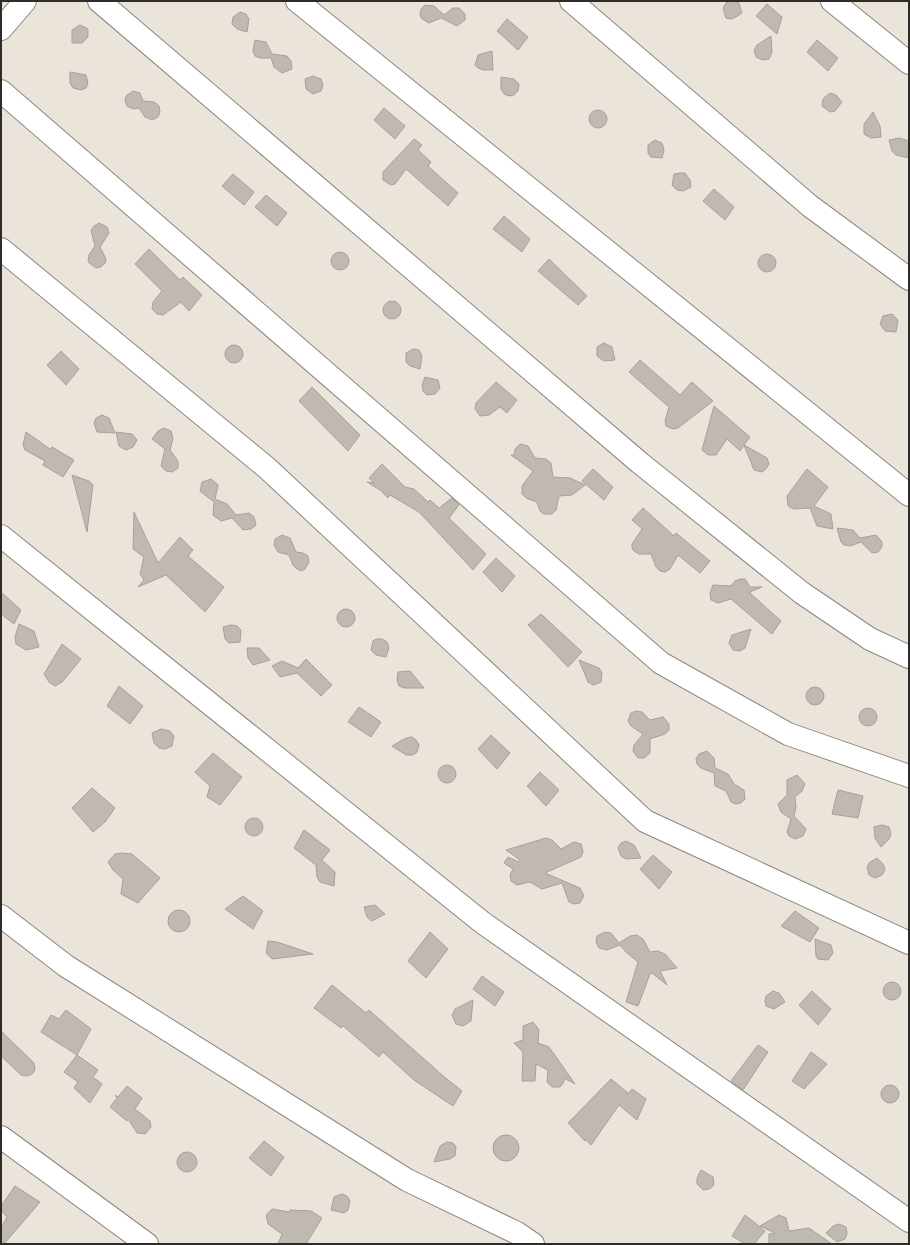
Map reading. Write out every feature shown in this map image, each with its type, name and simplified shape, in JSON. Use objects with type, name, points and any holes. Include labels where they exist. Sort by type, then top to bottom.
[{"type":"street","points":[[1,29],[25,1]]},
{"type":"street","points":[[99,1],[646,468],[802,593],[870,639],[909,657]]},
{"type":"street","points":[[297,1],[909,495]]},
{"type":"street","points":[[571,1],[810,206],[909,279]]},
{"type":"street","points":[[832,1],[909,63]]},
{"type":"street","points":[[1,91],[660,663],[788,734],[909,776]]},
{"type":"street","points":[[1,249],[267,468],[645,821],[909,943]]},
{"type":"street","points":[[1,536],[483,924],[909,1221]]},
{"type":"street","points":[[1,916],[66,966],[407,1180],[516,1233],[533,1244]]},
{"type":"street","points":[[1,1136],[147,1244]]},
{"type":"building","points":[[732,1],[739,3],[742,13],[731,19],[726,18],[723,8],[726,3]]},
{"type":"building","points":[[767,4],[782,17],[777,34],[756,16]]},
{"type":"building","points":[[425,5],[434,6],[444,15],[453,8],[459,8],[465,14],[465,20],[457,26],[441,18],[429,23],[422,19],[420,15],[421,9]]},
{"type":"building","points":[[240,12],[246,14],[249,19],[247,32],[237,29],[232,24],[233,17]]},
{"type":"building","points":[[507,19],[528,37],[518,50],[497,31]]},
{"type":"building","points":[[80,25],[88,29],[88,37],[82,43],[72,43],[72,30]]},
{"type":"building","points":[[771,36],[772,52],[769,59],[762,60],[756,57],[754,50],[757,45]]},
{"type":"building","points":[[255,40],[266,42],[272,54],[287,56],[291,61],[292,69],[282,73],[274,67],[271,58],[260,58],[255,56],[253,51]]},
{"type":"building","points":[[817,40],[838,58],[828,71],[807,52]]},
{"type":"building","points":[[492,51],[493,70],[483,70],[475,65],[478,55]]},
{"type":"building","points":[[70,72],[86,75],[88,83],[86,88],[81,90],[73,88],[70,83]]},
{"type":"building","points":[[313,76],[321,79],[323,86],[321,91],[313,94],[306,89],[305,79]]},
{"type":"building","points":[[501,77],[514,79],[519,84],[518,91],[514,95],[509,96],[504,94],[501,89]]},
{"type":"building","points":[[133,91],[140,93],[143,101],[154,102],[159,106],[160,112],[158,117],[152,120],[145,117],[139,108],[133,109],[127,106],[125,101],[126,96]]},
{"type":"building","points":[[830,93],[836,95],[842,102],[835,111],[830,112],[822,106],[823,99]]},
{"type":"building","points":[[384,108],[405,126],[395,139],[374,120]]},
{"type":"building","points":[[598,110],[604,113],[607,119],[604,125],[598,128],[592,125],[589,119],[592,113]]},
{"type":"building","points":[[873,112],[880,126],[881,137],[871,138],[864,134],[864,124]]},
{"type":"building","points":[[899,138],[909,141],[909,158],[896,155],[892,151],[889,140]]},
{"type":"building","points":[[414,139],[422,145],[418,150],[431,162],[428,166],[458,193],[448,206],[406,169],[395,184],[391,185],[383,180],[383,172]]},
{"type":"building","points":[[655,140],[662,143],[664,150],[662,158],[651,157],[648,153],[648,145]]},
{"type":"building","points":[[685,173],[690,180],[691,187],[683,191],[677,190],[672,185],[674,174]]},
{"type":"building","points":[[233,174],[254,192],[244,205],[222,186]]},
{"type":"building","points":[[714,189],[734,207],[725,220],[703,201]]},
{"type":"building","points":[[266,195],[287,213],[277,226],[255,207]]},
{"type":"building","points":[[504,216],[530,239],[522,252],[493,229]]},
{"type":"building","points":[[99,223],[107,227],[109,233],[100,247],[106,262],[101,267],[96,268],[88,262],[89,255],[95,246],[91,230]]},
{"type":"building","points":[[149,249],[180,280],[183,277],[202,295],[189,311],[181,302],[163,315],[157,314],[152,309],[153,302],[162,291],[135,264]]},
{"type":"building","points":[[340,252],[346,255],[349,261],[346,267],[340,270],[334,267],[331,261],[334,255]]},
{"type":"building","points":[[767,254],[773,257],[776,263],[773,269],[767,272],[761,269],[758,263],[761,257]]},
{"type":"building","points":[[549,259],[587,296],[578,305],[538,271]]},
{"type":"building","points":[[392,301],[398,304],[401,310],[398,316],[392,319],[386,316],[383,310],[386,304]]},
{"type":"building","points":[[892,314],[898,320],[896,332],[885,331],[880,324],[883,316]]},
{"type":"building","points":[[604,343],[612,347],[615,360],[604,361],[597,356],[597,347]]},
{"type":"building","points":[[234,345],[240,348],[243,354],[240,360],[234,363],[228,360],[225,354],[228,348]]},
{"type":"building","points":[[413,349],[419,350],[422,356],[420,369],[410,366],[406,362],[406,353]]},
{"type":"building","points":[[61,351],[79,369],[66,385],[47,365]]},
{"type":"building","points":[[640,360],[680,395],[692,382],[713,401],[678,428],[674,429],[666,426],[665,421],[669,407],[629,372]]},
{"type":"building","points":[[425,377],[438,380],[440,388],[435,394],[427,395],[423,391],[422,385]]},
{"type":"building","points":[[496,382],[517,400],[507,413],[500,407],[489,415],[480,416],[475,409],[476,403]]},
{"type":"building","points":[[312,387],[360,435],[348,451],[299,401]]},
{"type":"building","points":[[714,406],[750,437],[740,451],[727,439],[716,455],[708,455],[702,450]]},
{"type":"building","points":[[102,415],[109,418],[115,433],[97,432],[94,423],[96,418]]},
{"type":"building","points":[[164,428],[171,431],[173,438],[170,450],[178,461],[178,468],[172,472],[166,471],[161,466],[165,449],[152,439],[158,431]]},
{"type":"building","points":[[26,432],[50,449],[52,447],[74,460],[63,477],[43,465],[45,461],[25,450],[23,445]]},
{"type":"building","points":[[116,432],[132,434],[137,440],[133,447],[126,450],[119,446]]},
{"type":"building","points":[[520,444],[528,446],[535,458],[546,459],[551,463],[553,477],[570,478],[585,485],[572,495],[559,496],[556,510],[552,514],[544,514],[540,511],[537,502],[526,498],[522,494],[522,486],[533,471],[511,455],[514,455],[515,449]]},
{"type":"building","points":[[744,445],[767,458],[769,464],[766,469],[762,472],[754,470]]},
{"type":"building","points":[[382,464],[405,487],[414,489],[428,502],[430,500],[439,508],[452,498],[459,505],[449,518],[486,554],[473,570],[419,512],[390,495],[388,498],[380,490],[367,482],[374,483],[369,478]]},
{"type":"building","points":[[593,469],[613,487],[604,500],[582,481]]},
{"type":"building","points":[[807,469],[828,487],[814,506],[831,514],[833,529],[817,526],[810,508],[794,509],[788,506],[787,496]]},
{"type":"building","points":[[72,475],[89,481],[93,485],[87,532]]},
{"type":"building","points":[[211,479],[218,485],[215,499],[227,504],[236,515],[249,513],[254,517],[256,525],[251,529],[243,530],[232,518],[221,521],[213,515],[214,502],[200,491],[202,482]]},
{"type":"building","points":[[643,508],[674,536],[676,533],[710,561],[700,573],[678,555],[670,569],[665,572],[660,571],[656,567],[651,554],[639,554],[634,551],[632,544],[642,529],[632,520]]},
{"type":"building","points":[[134,512],[158,563],[180,537],[193,550],[188,556],[224,587],[205,612],[166,575],[138,587],[144,580],[140,574],[144,557],[133,549]]},
{"type":"building","points":[[837,528],[853,530],[860,538],[876,535],[882,542],[882,547],[878,552],[872,553],[861,542],[850,546],[844,545],[841,542]]},
{"type":"building","points":[[282,535],[290,538],[296,552],[303,553],[308,556],[309,562],[305,569],[301,571],[297,569],[293,565],[289,555],[278,552],[274,545],[275,539]]},
{"type":"building","points":[[496,558],[515,576],[502,592],[483,572]]},
{"type":"building","points":[[745,579],[750,587],[762,587],[750,592],[781,621],[772,634],[731,599],[718,603],[711,600],[710,593],[713,585],[731,586],[735,581]]},
{"type":"building","points":[[1,592],[21,610],[14,624],[1,614]]},
{"type":"building","points":[[346,609],[352,612],[355,618],[352,624],[346,627],[340,624],[337,618],[340,612]]},
{"type":"building","points":[[541,614],[582,652],[568,667],[528,625]]},
{"type":"building","points":[[19,624],[34,631],[39,647],[26,650],[16,644],[15,637]]},
{"type":"building","points":[[231,625],[237,626],[241,630],[240,642],[229,643],[225,639],[223,627]]},
{"type":"building","points":[[751,629],[745,648],[740,651],[733,650],[729,643],[732,635]]},
{"type":"building","points":[[376,639],[382,639],[387,642],[389,648],[386,657],[376,655],[371,650],[373,641]]},
{"type":"building","points":[[62,644],[81,659],[62,682],[55,686],[49,682],[44,674]]},
{"type":"building","points":[[247,648],[259,648],[270,660],[253,665],[248,658]]},
{"type":"building","points":[[306,659],[332,685],[321,696],[297,673],[280,677],[272,666],[282,661],[298,668]]},
{"type":"building","points":[[579,660],[599,668],[602,673],[601,682],[593,685],[588,682]]},
{"type":"building","points":[[410,671],[424,688],[404,688],[399,686],[397,680],[398,672]]},
{"type":"building","points":[[119,686],[143,706],[130,724],[107,706]]},
{"type":"building","points":[[815,687],[821,690],[824,696],[821,702],[815,705],[809,702],[806,696],[809,690]]},
{"type":"building","points":[[359,707],[381,722],[371,737],[348,722]]},
{"type":"building","points":[[868,708],[874,711],[877,717],[874,723],[868,726],[862,723],[859,717],[862,711]]},
{"type":"building","points":[[636,711],[642,712],[650,720],[663,717],[669,724],[669,730],[665,734],[650,739],[650,753],[644,758],[638,758],[633,751],[634,745],[643,734],[631,726],[628,721],[631,713]]},
{"type":"building","points":[[161,729],[170,731],[174,736],[172,746],[165,749],[159,748],[154,743],[152,733]]},
{"type":"building","points":[[491,735],[510,753],[497,769],[478,749]]},
{"type":"building","points":[[412,737],[419,745],[417,752],[413,755],[406,755],[392,746],[406,738]]},
{"type":"building","points":[[707,751],[714,758],[715,768],[728,774],[734,784],[744,790],[745,799],[741,803],[736,804],[731,802],[726,791],[715,786],[714,773],[701,768],[697,764],[696,759],[699,754]]},
{"type":"building","points":[[213,753],[242,777],[220,805],[207,797],[210,786],[195,772]]},
{"type":"building","points":[[447,765],[453,768],[456,774],[453,780],[447,783],[441,780],[438,774],[441,768]]},
{"type":"building","points":[[540,772],[559,790],[546,806],[527,786]]},
{"type":"building","points":[[797,775],[805,784],[802,791],[795,797],[796,807],[794,816],[806,829],[803,836],[795,839],[789,836],[787,832],[791,819],[781,812],[778,804],[787,795],[787,780]]},
{"type":"building","points":[[92,788],[115,808],[105,822],[93,832],[72,808]]},
{"type":"building","points":[[838,790],[863,796],[858,818],[832,814]]},
{"type":"building","points":[[254,818],[260,821],[263,827],[260,833],[254,836],[248,833],[245,827],[248,821]]},
{"type":"building","points":[[882,825],[889,827],[891,834],[889,839],[881,847],[875,838],[874,827]]},
{"type":"building","points":[[304,830],[330,850],[322,860],[335,872],[334,886],[320,882],[317,877],[316,865],[294,848]]},
{"type":"building","points":[[546,838],[552,840],[561,849],[574,842],[581,844],[583,852],[581,857],[545,873],[580,888],[584,896],[580,903],[574,904],[569,902],[562,883],[542,889],[530,882],[517,885],[511,881],[510,875],[513,869],[504,863],[508,857],[519,862],[520,860],[506,850]]},
{"type":"building","points":[[626,841],[634,845],[641,858],[626,859],[621,856],[618,848],[621,843]]},
{"type":"building","points":[[115,854],[132,854],[160,878],[138,903],[121,894],[123,879],[113,870],[108,862]]},
{"type":"building","points":[[653,855],[672,872],[659,889],[640,869]]},
{"type":"building","points":[[877,858],[883,864],[885,870],[882,875],[875,878],[869,875],[867,867],[870,862]]},
{"type":"building","points":[[243,896],[263,911],[253,929],[225,909]]},
{"type":"building","points":[[375,905],[385,914],[372,921],[367,917],[364,907]]},
{"type":"building","points":[[179,910],[187,913],[190,921],[187,929],[179,932],[171,929],[168,921],[171,913]]},
{"type":"building","points":[[795,911],[819,928],[810,942],[781,926]]},
{"type":"building","points":[[430,932],[448,949],[426,978],[408,961]]},
{"type":"building","points":[[605,932],[611,933],[619,943],[630,936],[637,935],[643,939],[650,952],[658,951],[665,954],[677,968],[660,971],[667,985],[652,973],[650,974],[638,1006],[626,1002],[638,962],[620,945],[607,950],[599,948],[596,942],[597,936]]},
{"type":"building","points":[[815,939],[831,945],[833,953],[828,960],[818,959],[816,956]]},
{"type":"building","points":[[268,941],[277,942],[313,954],[272,959],[266,953]]},
{"type":"building","points":[[482,976],[504,992],[495,1006],[473,989]]},
{"type":"building","points":[[892,982],[898,985],[901,991],[898,997],[892,1000],[886,997],[883,991],[886,985]]},
{"type":"building","points":[[332,985],[366,1013],[369,1010],[462,1091],[453,1106],[414,1080],[383,1052],[379,1057],[343,1026],[341,1028],[314,1008]]},
{"type":"building","points":[[773,991],[779,993],[785,1002],[774,1009],[766,1006],[765,1001],[766,996]]},
{"type":"building","points":[[812,991],[831,1009],[818,1025],[799,1005]]},
{"type":"building","points":[[473,1000],[471,1021],[463,1026],[456,1024],[452,1015],[455,1009]]},
{"type":"building","points":[[66,1010],[91,1029],[77,1055],[41,1032],[51,1015],[59,1019]]},
{"type":"building","points":[[533,1022],[539,1030],[538,1043],[549,1047],[575,1084],[564,1078],[564,1082],[560,1087],[552,1087],[547,1082],[548,1070],[536,1064],[535,1081],[522,1081],[523,1052],[514,1043],[523,1040],[523,1026]]},
{"type":"building","points":[[1,1031],[34,1063],[35,1070],[32,1074],[27,1076],[21,1075],[1,1056]]},
{"type":"building","points":[[758,1045],[768,1052],[743,1090],[731,1081]]},
{"type":"building","points":[[811,1052],[827,1064],[804,1089],[792,1081]]},
{"type":"building","points":[[77,1055],[98,1070],[93,1077],[102,1084],[90,1103],[74,1088],[78,1082],[64,1072]]},
{"type":"building","points":[[611,1079],[628,1093],[627,1095],[632,1089],[646,1099],[637,1120],[619,1105],[591,1145],[585,1139],[585,1141],[568,1123]]},
{"type":"building","points":[[890,1085],[896,1088],[899,1094],[896,1100],[890,1103],[884,1100],[881,1094],[884,1088]]},
{"type":"building","points":[[127,1086],[142,1098],[135,1109],[150,1121],[151,1127],[145,1134],[137,1133],[128,1119],[127,1121],[110,1107],[117,1098],[115,1095],[118,1097]]},
{"type":"building","points":[[506,1135],[515,1139],[519,1148],[515,1157],[506,1161],[497,1157],[493,1148],[497,1139]]},
{"type":"building","points":[[264,1141],[284,1157],[271,1176],[249,1158]]},
{"type":"building","points":[[447,1142],[453,1143],[456,1147],[455,1156],[450,1159],[434,1162],[440,1146]]},
{"type":"building","points":[[187,1152],[194,1155],[197,1162],[194,1169],[187,1172],[180,1169],[177,1162],[180,1155]]},
{"type":"building","points":[[701,1170],[713,1177],[714,1185],[709,1189],[703,1190],[697,1184],[697,1178]]},
{"type":"building","points":[[15,1186],[40,1202],[4,1244],[1,1244],[1,1228],[7,1217],[1,1210],[1,1206]]},
{"type":"building","points":[[342,1194],[347,1196],[350,1201],[348,1210],[344,1213],[331,1210],[334,1197]]},
{"type":"building","points":[[272,1209],[289,1212],[290,1210],[311,1211],[322,1218],[306,1244],[278,1244],[282,1234],[268,1224],[266,1215]]},
{"type":"building","points":[[745,1215],[765,1231],[754,1244],[745,1244],[732,1236]]},
{"type":"building","points":[[779,1215],[786,1218],[789,1231],[809,1228],[832,1244],[769,1244],[769,1234],[775,1233],[760,1226]]},
{"type":"building","points":[[839,1224],[846,1227],[847,1234],[845,1239],[837,1242],[826,1233],[833,1226]]}]
